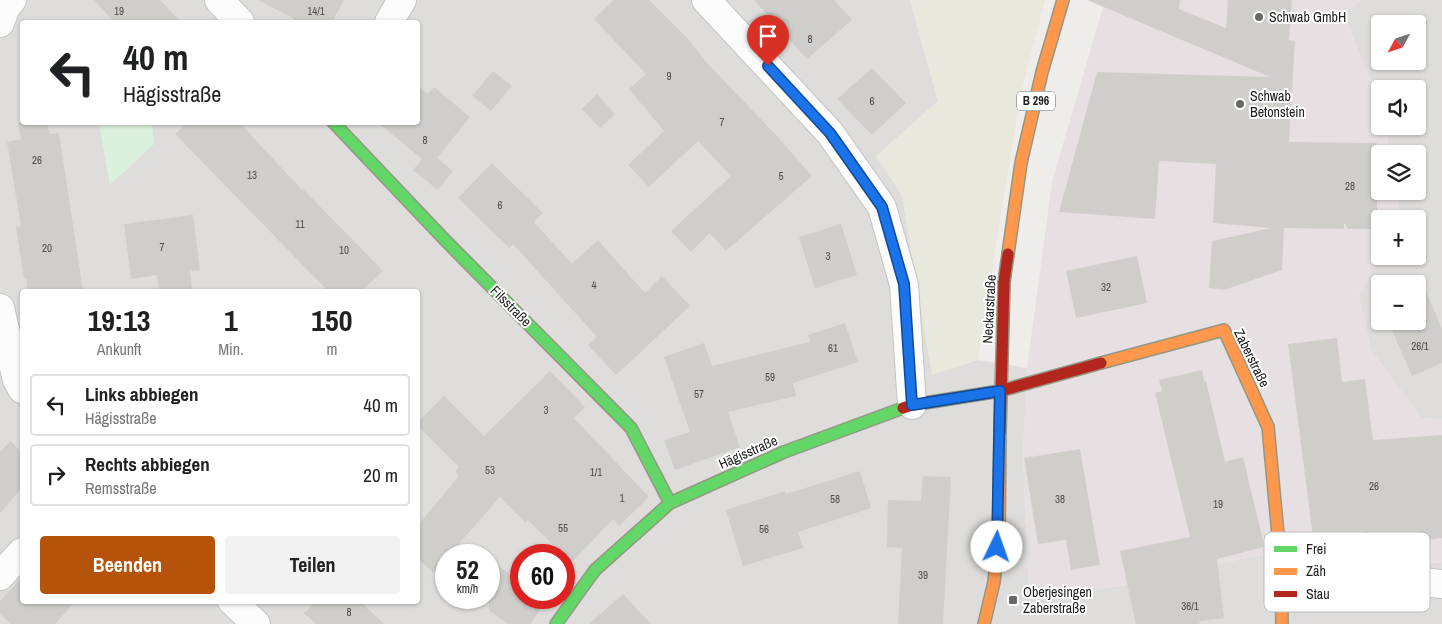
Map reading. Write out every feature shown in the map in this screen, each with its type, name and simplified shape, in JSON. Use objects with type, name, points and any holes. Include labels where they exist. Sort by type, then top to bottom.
[{"type":"street","points":[[0,23],[5,9],[12,0]]},
{"type":"street","points":[[219,0],[238,20]]},
{"type":"street","points":[[390,20],[402,0]]},
{"type":"street","points":[[706,0],[830,133],[882,207],[904,284],[912,405]]},
{"type":"street","name":"Neckarstraße","points":[[984,624],[994,582],[999,530],[1000,391],[1004,282],[1021,163],[1042,72],[1063,0]]},
{"type":"street","name":"Filsstraße","points":[[336,125],[444,239],[631,428],[670,503]]},
{"type":"street","points":[[0,308],[17,380],[20,385]]},
{"type":"street","name":"Zaberstraße","points":[[1000,391],[1224,330],[1268,427],[1278,532]]},
{"type":"street","name":"Hägisstraße","points":[[556,624],[595,570],[670,503],[784,452],[912,405],[1000,391]]},
{"type":"street","points":[[0,576],[20,554]]},
{"type":"street","points":[[235,604],[256,624]]},
{"type":"shaded area","points":[[0,0],[910,0],[938,101],[877,156],[902,195],[932,374],[978,360],[1027,368],[1023,454],[1029,596],[1121,586],[1264,554],[1264,612],[1430,612],[1430,562],[1442,563],[1442,624],[0,624]]},
{"type":"shaded area","points":[[910,0],[1045,0],[1020,97],[978,360],[932,375],[902,195],[876,156],[938,101]]},
{"type":"shaded area","points":[[1105,0],[1361,0],[1344,16],[1371,83],[1371,135],[1387,135],[1388,145],[1371,145],[1371,200],[1398,200],[1400,210],[1371,210],[1371,265],[1375,265],[1359,297],[1371,350],[1421,418],[1442,419],[1442,563],[1430,562],[1430,532],[1264,532],[1264,554],[1121,586],[1029,596],[1023,454],[1027,368],[1052,182]]},
{"type":"shaded area","points":[[1361,0],[1442,0],[1442,419],[1421,418],[1371,350],[1359,297],[1375,265],[1426,265],[1426,210],[1400,210],[1398,200],[1426,200],[1426,145],[1388,145],[1387,135],[1426,135],[1426,80],[1371,80],[1371,82],[1344,15]]},
{"type":"green space","points":[[99,125],[152,125],[154,144],[110,185]]},
{"type":"building","points":[[94,0],[160,0],[179,20],[112,20]]},
{"type":"building","points":[[258,0],[344,0],[333,20],[296,20]]},
{"type":"building","points":[[614,0],[649,0],[687,38],[708,64],[812,176],[726,251],[710,233],[691,252],[671,231],[731,176],[698,141],[649,187],[628,165],[664,131],[629,89],[646,74],[594,19]]},
{"type":"building","points":[[754,0],[834,0],[852,20],[807,59]]},
{"type":"building","points":[[1087,0],[1180,0],[1179,9],[1226,28],[1228,0],[1292,0],[1289,40],[1295,41],[1289,142],[1377,143],[1377,145],[1371,145],[1371,200],[1377,200],[1377,210],[1371,210],[1371,229],[1348,229],[1345,224],[1344,229],[1284,228],[1282,270],[1224,290],[1209,288],[1212,241],[1271,228],[1213,223],[1216,164],[1159,161],[1155,219],[1059,212],[1097,72],[1270,77]]},
{"type":"building","points":[[872,68],[906,103],[872,135],[837,99]]},
{"type":"building","points":[[493,71],[512,86],[491,111],[472,96]]},
{"type":"building","points":[[434,87],[470,117],[437,158],[453,171],[438,190],[413,170],[422,159],[381,125],[420,125],[420,88],[428,94]]},
{"type":"building","points":[[597,94],[615,114],[600,128],[582,109]]},
{"type":"building","points":[[18,122],[20,122],[20,125],[48,125],[49,134],[59,133],[83,289],[28,289],[26,278],[24,279],[16,227],[21,226],[7,142],[21,139]]},
{"type":"building","points":[[185,125],[242,125],[302,190],[383,271],[363,289],[326,289],[175,134]]},
{"type":"building","points":[[492,163],[543,213],[534,222],[572,264],[598,240],[645,293],[662,276],[690,306],[616,375],[588,345],[597,337],[513,244],[509,248],[458,198]]},
{"type":"building","points":[[193,215],[200,270],[190,271],[192,289],[159,289],[157,275],[131,279],[124,224]]},
{"type":"building","points":[[841,224],[857,275],[815,288],[799,237]]},
{"type":"building","points":[[1137,256],[1147,303],[1076,318],[1066,271]]},
{"type":"building","points":[[1426,292],[1442,329],[1442,363],[1412,376],[1392,330],[1426,330]]},
{"type":"building","points":[[845,323],[858,362],[793,383],[796,396],[728,412],[740,447],[675,470],[664,440],[690,432],[664,357],[704,343],[712,366],[810,342],[808,335]]},
{"type":"building","points":[[1337,338],[1342,382],[1365,379],[1373,440],[1442,435],[1442,538],[1430,540],[1430,532],[1312,532],[1288,344]]},
{"type":"building","points":[[1202,370],[1225,462],[1243,457],[1264,547],[1217,559],[1224,618],[1199,621],[1200,624],[1136,624],[1120,551],[1190,537],[1155,393],[1162,391],[1159,380]]},
{"type":"building","points":[[550,371],[585,407],[574,418],[649,497],[619,526],[613,519],[575,559],[575,544],[552,544],[528,520],[525,522],[500,497],[459,544],[435,544],[434,573],[420,561],[420,523],[459,476],[455,472],[459,467],[420,428],[420,420],[444,396],[484,436]]},
{"type":"building","points":[[10,441],[20,450],[20,490],[0,513],[0,452]]},
{"type":"building","points":[[1080,449],[1100,565],[1071,570],[1066,540],[1038,544],[1024,458]]},
{"type":"building","points":[[860,471],[871,508],[798,532],[803,548],[743,566],[726,510],[785,491],[786,494]]},
{"type":"building","points":[[923,476],[951,477],[943,624],[898,624],[902,548],[887,547],[888,500],[921,501]]},
{"type":"building","points":[[500,567],[510,574],[510,609],[541,609],[530,624],[508,624],[489,610],[500,609]]},
{"type":"building","points":[[20,579],[20,604],[73,604],[55,624],[11,624],[0,614],[0,601]]},
{"type":"building","points":[[623,594],[651,624],[589,624]]},
{"type":"building","points":[[313,604],[363,604],[384,624],[316,624],[304,613]]},
{"type":"traffic: fast","points":[[336,125],[444,239],[631,428],[670,503]]},
{"type":"traffic: fast","points":[[556,624],[595,570],[670,503],[784,452],[903,408]]},
{"type":"traffic: slow","points":[[1008,254],[1021,163],[1042,72],[1063,0]]},
{"type":"traffic: slow","points":[[1101,363],[1224,330],[1268,427],[1278,532]]},
{"type":"traffic: slow","points":[[984,624],[994,582],[999,530],[1000,432]]},
{"type":"traffic: slow","points":[[1282,612],[1282,624]]},
{"type":"traffic: jam","points":[[1000,432],[1004,282],[1008,254]]},
{"type":"traffic: jam","points":[[903,408],[1000,391],[1101,363]]},
{"type":"place","name":"Schwab GmbH","points":[[1259,17]]},
{"type":"place","name":"Schwab Betonstein","points":[[1240,104]]},
{"type":"place","name":"Oberjesingen Zaberstraße","points":[[1013,600]]},
{"type":"route","points":[[768,66],[830,133],[882,207],[904,284],[912,405],[1000,391],[999,530],[997,547]]}]
